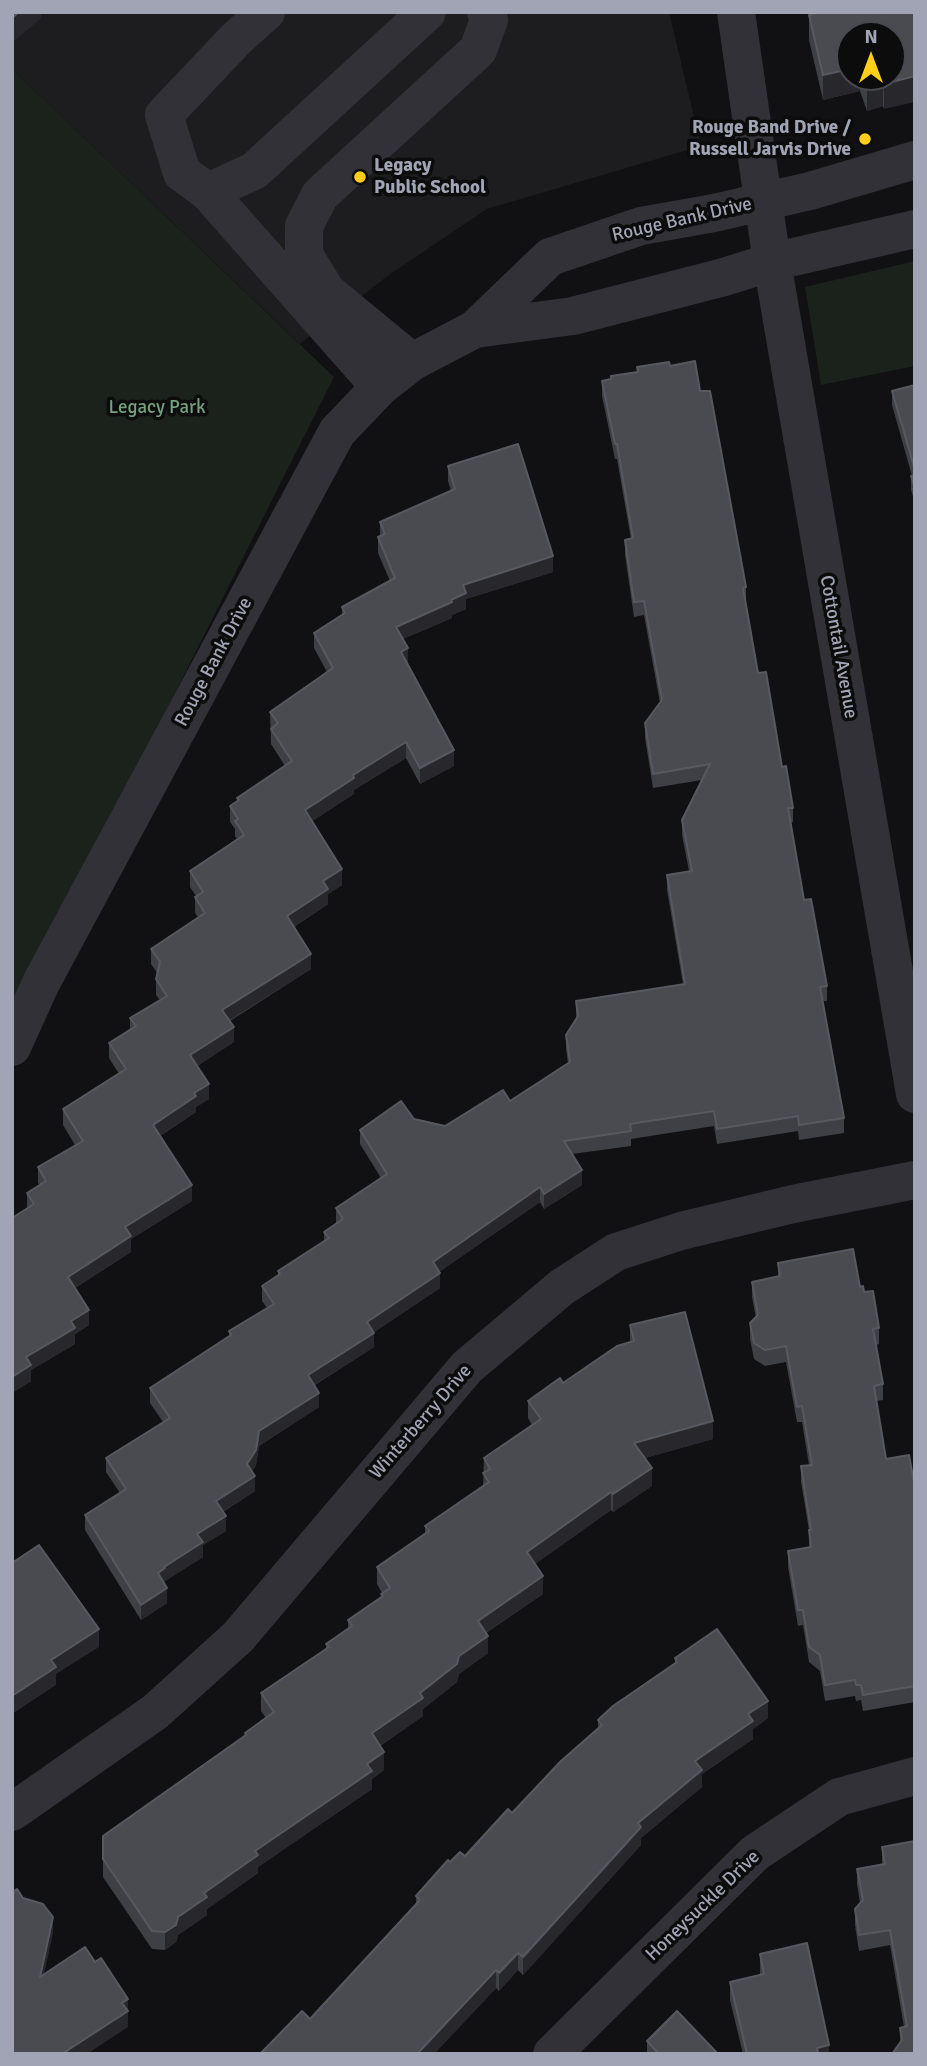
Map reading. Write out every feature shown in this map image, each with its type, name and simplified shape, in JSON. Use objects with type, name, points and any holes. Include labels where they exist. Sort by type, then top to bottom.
[{"type":"street","points":[[266,12],[236,38],[164,115],[182,173],[208,192],[380,387]]},
{"type":"street","points":[[208,192],[254,171],[427,12]]},
{"type":"street","points":[[412,362],[327,292],[304,255],[304,226],[320,195],[478,50],[489,20],[486,12]]},
{"type":"street","name":"Cottontail Avenue","points":[[736,12],[772,262],[915,1094]]},
{"type":"street","name":"Rouge Bank Drive","points":[[12,1047],[41,983],[337,432],[380,387],[412,362],[475,329],[550,257],[641,226],[810,191],[915,160]]},
{"type":"street","name":"Rouge Bank Drive","points":[[475,329],[573,316],[772,262],[915,229]]},
{"type":"street","name":"Winterberry Drive","points":[[12,1812],[155,1712],[238,1637],[467,1367],[562,1287],[616,1252],[681,1231],[793,1204],[915,1180]]},
{"type":"street","name":"Honeysuckle Drive","points":[[552,2054],[755,1853],[839,1797],[915,1776]]},
{"type":"shaded area","name":"Legacy Public School","points":[[12,12],[669,12],[701,146],[487,209],[389,275],[300,344],[12,69]]},
{"type":"green space","name":"Legacy Park","points":[[12,69],[334,377],[12,1017]]},
{"type":"green space","points":[[915,261],[915,366],[821,385],[805,287]]},
{"type":"building","points":[[821,12],[915,12],[915,76],[906,78],[906,21],[836,21],[836,72],[823,75],[809,15]]},
{"type":"building","points":[[695,361],[700,391],[710,391],[746,587],[743,588],[758,673],[766,672],[782,767],[786,766],[793,808],[788,808],[804,900],[811,899],[827,986],[820,987],[844,1118],[799,1125],[798,1116],[717,1129],[714,1111],[630,1124],[631,1131],[564,1141],[582,1170],[544,1194],[540,1187],[433,1262],[440,1273],[367,1322],[374,1333],[308,1375],[319,1393],[259,1431],[256,1450],[247,1464],[255,1476],[216,1501],[226,1516],[197,1534],[203,1542],[158,1573],[167,1588],[141,1605],[85,1515],[126,1489],[106,1458],[170,1418],[150,1388],[231,1335],[229,1331],[274,1304],[262,1286],[280,1274],[278,1271],[329,1238],[324,1232],[343,1219],[336,1208],[387,1174],[360,1130],[401,1101],[414,1119],[445,1126],[503,1090],[510,1101],[570,1062],[566,1035],[578,1016],[576,1001],[685,984],[667,875],[692,871],[682,820],[710,764],[653,774],[645,723],[662,700],[644,601],[634,602],[625,540],[633,538],[617,444],[602,381],[611,379],[611,376],[638,372],[637,367],[669,362],[670,366]]},
{"type":"building","points":[[915,385],[915,470],[892,391]]},
{"type":"building","points":[[518,444],[553,556],[463,585],[466,593],[451,600],[452,602],[396,627],[408,648],[401,652],[454,750],[420,768],[406,742],[353,775],[354,778],[305,810],[342,869],[323,881],[328,889],[287,916],[311,954],[222,1010],[234,1027],[190,1055],[209,1084],[153,1125],[192,1185],[125,1227],[131,1236],[68,1277],[89,1310],[71,1321],[75,1328],[26,1357],[31,1365],[12,1377],[12,1218],[34,1204],[27,1193],[46,1181],[38,1167],[83,1141],[63,1109],[126,1069],[109,1043],[136,1026],[130,1018],[167,996],[156,979],[160,962],[151,949],[205,913],[195,897],[203,892],[190,871],[244,835],[230,806],[239,800],[237,798],[292,761],[271,729],[278,723],[270,712],[333,668],[314,633],[345,613],[342,607],[395,578],[378,537],[385,534],[380,522],[455,489],[448,466]]},
{"type":"building","points":[[853,1249],[860,1287],[863,1286],[864,1292],[873,1291],[879,1328],[873,1329],[883,1384],[874,1386],[886,1459],[909,1455],[915,1488],[915,1686],[863,1695],[861,1685],[856,1685],[855,1680],[825,1685],[820,1655],[809,1647],[803,1610],[798,1610],[788,1551],[811,1547],[801,1466],[812,1465],[802,1406],[797,1407],[786,1346],[765,1350],[754,1343],[750,1323],[758,1315],[752,1282],[780,1276],[778,1263]]},
{"type":"building","points":[[685,1312],[713,1421],[634,1443],[652,1468],[613,1494],[611,1492],[527,1552],[543,1576],[478,1621],[488,1636],[459,1656],[457,1664],[420,1693],[423,1698],[372,1733],[384,1752],[367,1764],[372,1771],[255,1851],[258,1855],[204,1893],[207,1897],[178,1917],[176,1925],[165,1932],[152,1931],[103,1859],[103,1836],[246,1735],[245,1733],[274,1712],[261,1693],[329,1647],[326,1644],[352,1626],[348,1620],[383,1596],[381,1594],[390,1588],[377,1567],[429,1531],[425,1526],[489,1482],[483,1473],[490,1469],[484,1458],[541,1419],[528,1401],[560,1378],[563,1383],[617,1346],[634,1341],[630,1325]]},
{"type":"building","points":[[39,1545],[99,1629],[51,1660],[56,1667],[12,1696],[12,1563]]},
{"type":"building","points":[[717,1629],[768,1701],[748,1714],[753,1721],[695,1761],[702,1770],[638,1823],[641,1827],[523,1957],[518,1953],[499,1973],[496,1970],[417,2054],[260,2054],[302,2011],[310,2019],[420,1900],[416,1896],[448,1860],[450,1862],[460,1852],[465,1856],[508,1809],[512,1813],[561,1761],[602,1725],[598,1720],[613,1706],[677,1662],[675,1658]]},
{"type":"building","points":[[915,1841],[915,2054],[892,2054],[902,2040],[900,2028],[907,2026],[890,1930],[859,1935],[855,1909],[863,1900],[857,1869],[885,1864],[882,1847]]},
{"type":"building","points":[[17,1889],[23,1898],[43,1904],[53,1917],[40,1977],[85,1947],[95,1962],[101,1958],[128,1999],[122,2003],[128,2011],[65,2052],[72,2054],[12,2054],[12,1892]]},
{"type":"building","points":[[807,1943],[829,2045],[817,2048],[818,2054],[747,2054],[730,1982],[764,1974],[760,1954]]},
{"type":"building","points":[[677,2011],[718,2054],[659,2054],[647,2041]]},
{"type":"place","name":"Rouge Band Drive / Russell Jarvis Drive","points":[[865,139]]},
{"type":"place","name":"Legacy Public School","points":[[360,177]]}]
